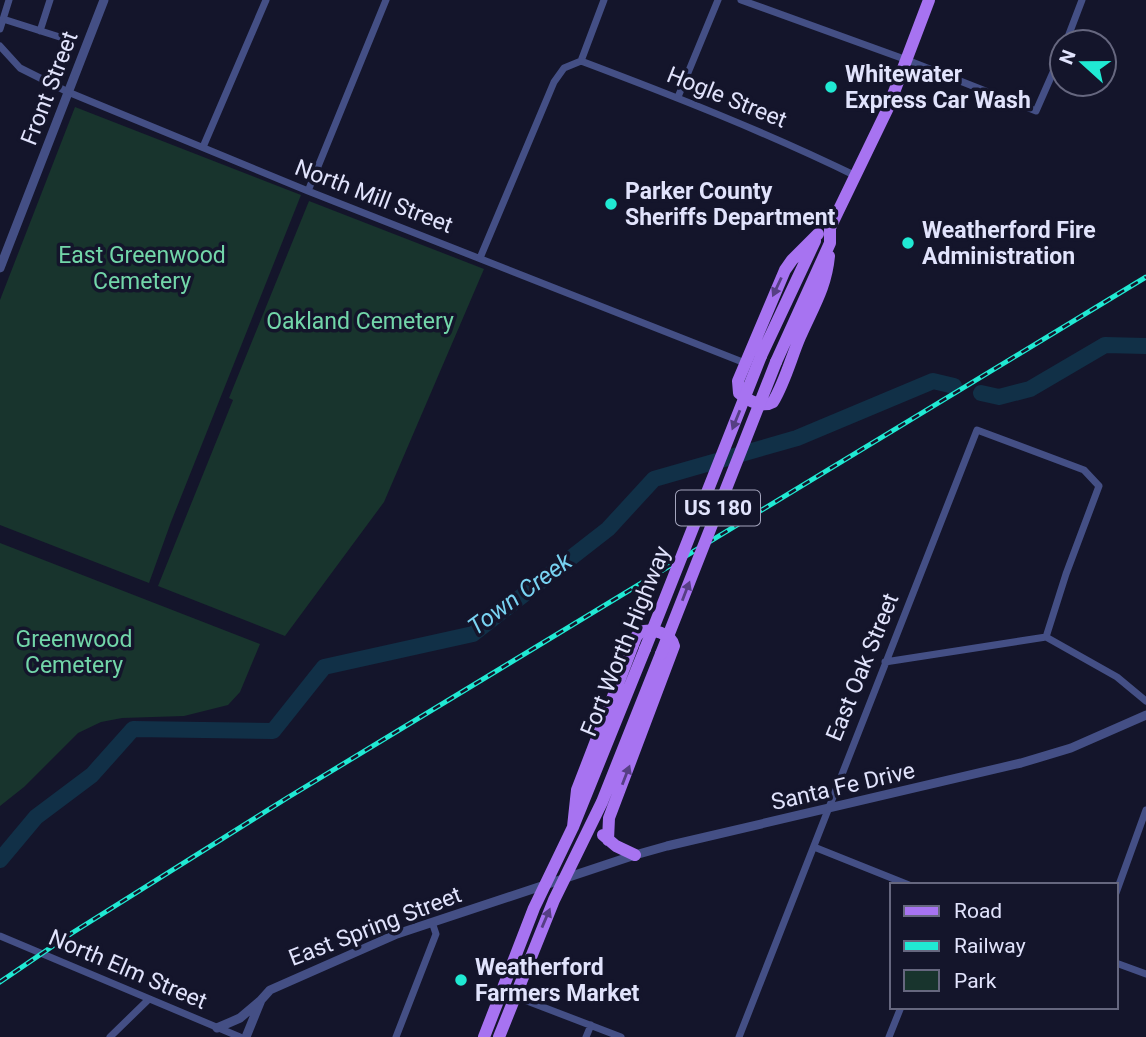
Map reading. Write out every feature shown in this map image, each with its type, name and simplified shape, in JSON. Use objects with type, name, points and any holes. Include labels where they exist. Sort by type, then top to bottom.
[{"type":"main road","name":"Fort Worth Highway","points":[[499,1037],[508,993],[534,908],[573,827],[761,356],[878,131],[929,0]]},
{"type":"main road","name":"Fort Worth Highway","points":[[484,1037],[602,802],[776,362],[831,243],[824,231]]},
{"type":"main road","points":[[824,231],[785,270],[738,381],[739,393],[761,405],[768,405],[777,395],[801,334],[820,297],[827,275],[831,243]]},
{"type":"main road","points":[[573,827],[577,790],[636,637],[640,632],[652,630],[669,637],[674,646],[609,818],[608,840]]},
{"type":"main road","points":[[602,802],[601,829],[608,840],[635,855]]},
{"type":"street","points":[[0,29],[9,0]]},
{"type":"street","points":[[40,31],[50,0]]},
{"type":"street","name":"Front Street","points":[[0,268],[104,0]]},
{"type":"street","points":[[203,147],[266,0]]},
{"type":"street","points":[[308,191],[386,0]]},
{"type":"street","points":[[480,258],[554,82],[564,68],[580,61],[604,0]]},
{"type":"street","points":[[678,97],[718,0]]},
{"type":"street","points":[[740,0],[907,60],[1036,111],[1048,84]]},
{"type":"street","points":[[1071,28],[1082,0]]},
{"type":"street","points":[[3,19],[66,39]]},
{"type":"street","name":"North Mill Street","points":[[0,46],[20,68],[68,92],[308,191],[745,363]]},
{"type":"street","name":"Hogle Street","points":[[580,61],[678,97],[793,145],[856,176]]},
{"type":"street","name":"East Oak Street","points":[[739,1037],[977,430],[1084,470],[1099,486],[1046,637]]},
{"type":"street","points":[[885,662],[1046,637],[1117,677],[1146,701]]},
{"type":"street","name":"Santa Fe Drive","points":[[545,884],[667,846],[1021,763],[1071,748],[1146,715]]},
{"type":"street","points":[[1118,887],[1146,810]]},
{"type":"street","points":[[814,847],[904,883]]},
{"type":"street","name":"East Spring Street","points":[[217,1028],[240,1018],[270,990],[294,978],[397,934],[545,884]]},
{"type":"street","points":[[396,1037],[436,934],[432,922]]},
{"type":"street","name":"North Elm Street","points":[[0,936],[240,1037]]},
{"type":"street","points":[[1118,964],[1146,974]]},
{"type":"street","points":[[508,993],[621,1037]]},
{"type":"street","points":[[110,1037],[149,999]]},
{"type":"street","points":[[246,1037],[261,1000]]},
{"type":"street","points":[[889,1037],[900,1009]]},
{"type":"street","points":[[586,1037],[591,1025]]},
{"type":"green space","name":"East Greenwood Cemetery","points":[[75,107],[301,195],[149,583],[0,525],[0,300]]},
{"type":"green space","name":"Oakland Cemetery","points":[[309,201],[484,269],[384,502],[285,636],[158,586],[233,400],[229,398]]},
{"type":"green space","name":"Greenwood Cemetery","points":[[0,543],[260,644],[240,692],[228,705],[184,716],[122,718],[101,722],[78,733],[24,787],[0,806]]},
{"type":"waterway","name":"Town Creek","points":[[981,393],[999,397],[1030,389],[1105,345],[1146,346]]},
{"type":"waterway","name":"Town Creek","points":[[0,860],[36,817],[92,775],[133,729],[273,731],[324,667],[473,634],[608,529],[654,479],[797,438],[933,381],[954,386]]},
{"type":"railway","points":[[0,982],[72,933],[287,798],[1146,277]]},
{"type":"place","name":"Whitewater Express Car Wash","points":[[831,87]]},
{"type":"place","name":"Parker County Sheriffs Department","points":[[611,204]]},
{"type":"place","name":"Weatherford Fire Administration","points":[[908,243]]},
{"type":"place","name":"Weatherford Farmers Market","points":[[461,980]]}]
